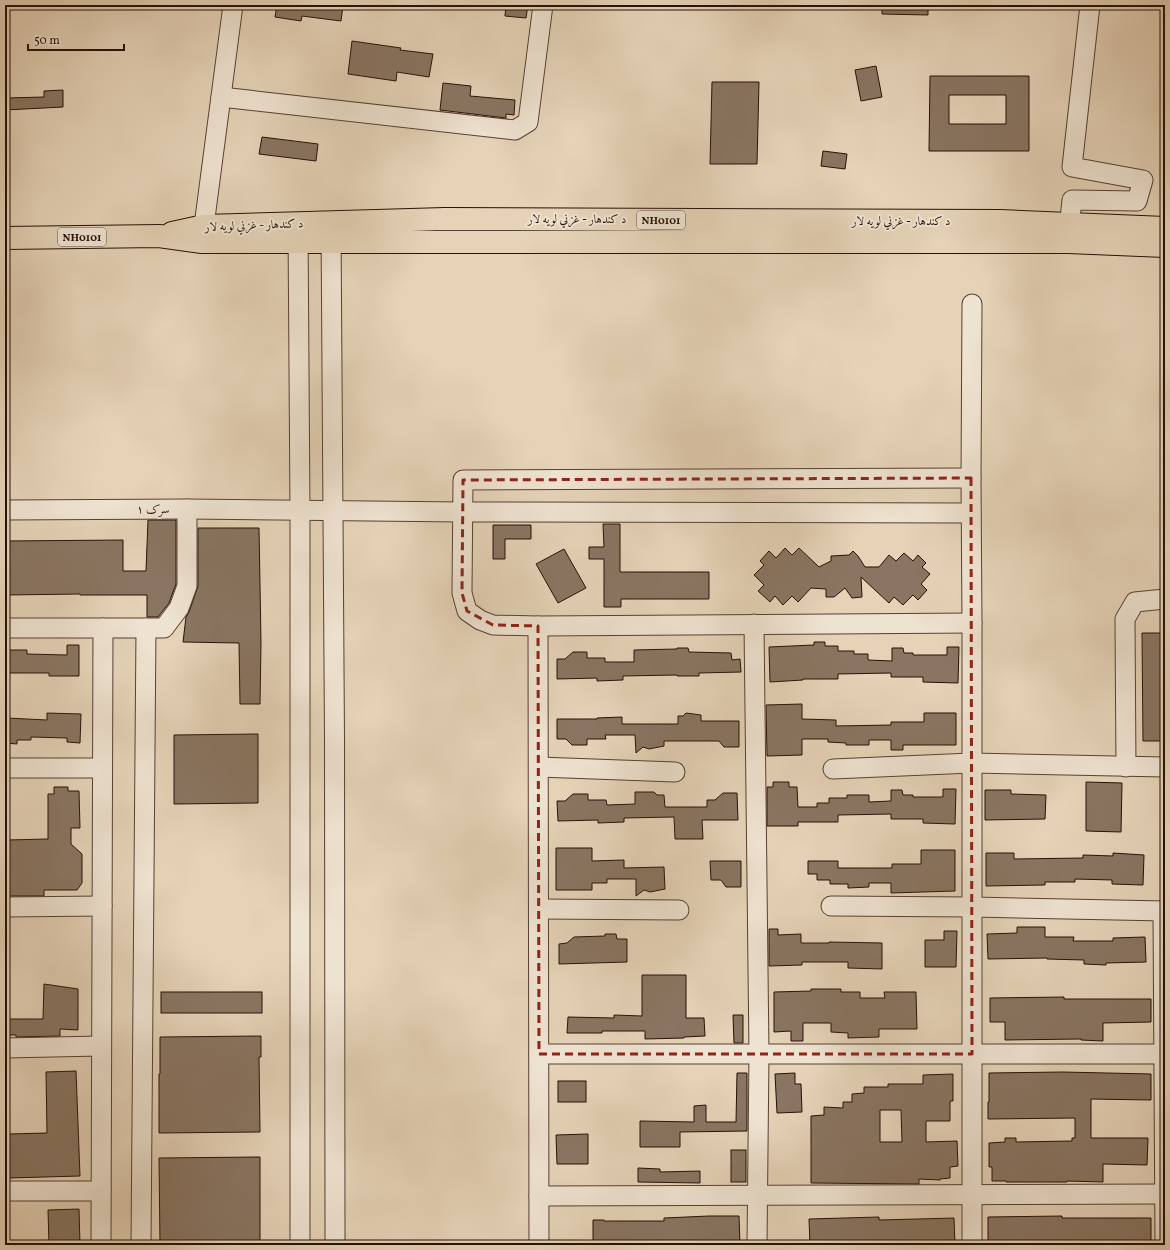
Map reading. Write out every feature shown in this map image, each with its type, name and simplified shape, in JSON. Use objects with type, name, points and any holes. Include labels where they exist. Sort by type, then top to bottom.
[{"type":"highway","name":"د کندهار - غزني لويه لار","points":[[5,238],[331,232],[1069,233],[1165,228]]},
{"type":"highway","name":"د کندهار - غزني لويه لار","points":[[1069,233],[1165,246]]},
{"type":"street","points":[[203,234],[233,5]]},
{"type":"street","points":[[221,97],[515,130],[528,122],[543,5]]},
{"type":"street","points":[[1069,233],[1072,200],[1137,201],[1143,180],[1072,167],[1090,5]]},
{"type":"street","points":[[331,232],[334,511],[336,1038],[335,1245]]},
{"type":"street","points":[[298,233],[300,511],[300,1245]]},
{"type":"street","points":[[972,304],[972,1245]]},
{"type":"street","points":[[971,478],[463,480],[462,593],[467,611],[480,620],[493,625],[972,623]]},
{"type":"street","points":[[5,628],[164,628],[179,608],[187,586],[187,509]]},
{"type":"street","name":"سرک ۱","points":[[5,510],[187,509],[462,512],[971,513]]},
{"type":"street","points":[[1126,767],[1125,619],[1135,602],[1165,599]]},
{"type":"street","points":[[754,624],[759,1054],[757,1245]]},
{"type":"street","points":[[538,626],[539,1245]]},
{"type":"street","points":[[101,1245],[103,628]]},
{"type":"street","points":[[141,1245],[146,628]]},
{"type":"street","points":[[833,769],[972,763],[1165,767]]},
{"type":"street","points":[[539,767],[675,772]]},
{"type":"street","points":[[5,768],[102,768]]},
{"type":"street","points":[[5,907],[102,906]]},
{"type":"street","points":[[832,906],[1164,911],[1165,1245]]},
{"type":"street","points":[[539,909],[679,910]]},
{"type":"street","points":[[5,1048],[101,1046]]},
{"type":"street","points":[[539,1054],[1164,1054]]},
{"type":"street","points":[[5,1191],[101,1191]]},
{"type":"street","points":[[539,1196],[1165,1194]]},
{"type":"highlighted area","points":[[971,478],[972,1054],[539,1054],[538,626],[493,625],[467,611],[462,593],[463,480]]},
{"type":"building","points":[[277,5],[343,5],[341,21],[302,16],[301,21],[275,17]]},
{"type":"building","points":[[506,5],[528,5],[526,18],[505,16]]},
{"type":"building","points":[[882,5],[928,5],[928,15],[882,14]]},
{"type":"building","points":[[352,41],[401,48],[400,50],[433,54],[429,77],[397,72],[396,81],[348,74]]},
{"type":"building","points":[[876,66],[882,97],[861,101],[855,70]]},
{"type":"building","points":[[930,76],[1029,76],[1029,151],[929,151]],"holes":[[[949,95],[1006,95],[1006,124],[949,124]]]},
{"type":"building","points":[[712,82],[759,82],[757,164],[710,164]]},
{"type":"building","points":[[443,83],[471,86],[470,96],[515,100],[514,115],[506,114],[506,118],[440,110]]},
{"type":"building","points":[[63,90],[63,107],[5,110],[5,98],[44,97],[44,91]]},
{"type":"building","points":[[262,137],[318,144],[316,161],[259,154]]},
{"type":"building","points":[[823,151],[847,154],[845,169],[821,166]]},
{"type":"building","points":[[148,520],[176,520],[176,584],[169,603],[158,617],[147,617],[147,595],[6,595],[5,541],[123,540],[123,571],[146,571]]},
{"type":"building","points":[[603,524],[620,524],[620,572],[709,572],[709,599],[621,599],[621,607],[604,607],[604,559],[589,559],[589,547],[604,547]]},
{"type":"building","points":[[493,525],[531,525],[531,539],[505,539],[505,559],[493,559]]},
{"type":"building","points":[[198,528],[259,528],[261,643],[260,704],[240,704],[239,643],[183,642],[186,617],[198,586]]},
{"type":"building","points":[[785,548],[792,555],[799,548],[819,567],[831,561],[831,556],[849,555],[853,551],[865,567],[879,567],[889,555],[896,561],[904,553],[913,561],[918,555],[926,563],[922,567],[930,574],[921,584],[927,590],[918,600],[913,595],[903,605],[894,597],[889,603],[861,577],[862,597],[852,598],[845,588],[834,597],[826,597],[826,589],[811,588],[798,602],[792,596],[783,605],[775,596],[770,602],[758,591],[764,585],[754,575],[764,565],[760,561],[769,551],[776,558]]},
{"type":"building","points":[[564,549],[586,588],[558,603],[536,564]]},
{"type":"building","points":[[1142,633],[1165,633],[1164,741],[1143,741]]},
{"type":"building","points":[[814,642],[825,642],[825,646],[838,646],[838,651],[854,651],[854,654],[868,654],[868,660],[892,661],[892,648],[903,648],[904,653],[913,653],[913,655],[947,655],[947,647],[959,647],[958,683],[923,682],[923,677],[891,677],[891,673],[838,674],[838,679],[803,679],[770,682],[769,647],[814,645]]},
{"type":"building","points":[[67,645],[79,645],[79,676],[49,676],[49,673],[6,673],[6,650],[27,650],[27,654],[67,655]]},
{"type":"building","points":[[688,648],[689,652],[731,653],[732,660],[740,659],[741,672],[699,673],[699,676],[623,676],[623,680],[597,681],[597,678],[557,679],[557,659],[565,659],[573,652],[587,652],[587,658],[605,658],[605,662],[634,662],[634,650]]},
{"type":"building","points":[[802,704],[802,719],[836,720],[836,726],[891,725],[891,722],[924,722],[924,713],[956,713],[956,745],[903,745],[903,750],[891,750],[891,740],[869,740],[869,745],[846,745],[846,743],[828,742],[828,739],[802,739],[802,755],[767,756],[766,705]]},
{"type":"building","points":[[47,713],[81,714],[80,743],[67,742],[67,738],[31,737],[31,740],[17,740],[17,744],[6,743],[7,718],[47,720]]},
{"type":"building","points":[[686,713],[701,715],[701,721],[739,721],[739,747],[724,747],[719,741],[664,741],[664,746],[649,749],[643,747],[636,753],[635,735],[605,735],[606,739],[587,739],[587,745],[572,745],[566,739],[557,739],[557,719],[597,719],[622,717],[622,724],[678,724],[678,716],[683,716]]},
{"type":"building","points":[[258,734],[258,803],[174,804],[174,735]]},
{"type":"building","points":[[773,782],[789,782],[789,787],[797,787],[798,807],[817,807],[817,803],[829,803],[829,798],[847,798],[847,795],[869,795],[869,802],[891,801],[891,790],[902,790],[903,795],[913,795],[913,797],[943,797],[943,789],[956,789],[955,824],[923,823],[923,819],[891,819],[891,814],[838,815],[838,822],[798,822],[798,826],[767,826],[767,787],[773,787]]},
{"type":"building","points":[[1086,782],[1122,783],[1121,832],[1086,831]]},
{"type":"building","points":[[54,787],[68,787],[68,791],[79,791],[80,828],[71,828],[71,844],[82,854],[82,883],[77,890],[44,890],[44,896],[7,896],[7,840],[48,839],[48,794],[54,794]]},
{"type":"building","points":[[985,790],[1011,790],[1011,794],[1046,795],[1045,819],[985,820]]},
{"type":"building","points":[[635,792],[654,792],[657,795],[664,795],[665,807],[707,807],[707,800],[715,800],[723,793],[737,793],[738,820],[702,820],[703,839],[675,839],[674,817],[624,818],[624,822],[598,823],[598,820],[558,821],[557,801],[565,801],[573,794],[588,794],[588,800],[606,800],[607,805],[635,804]]},
{"type":"building","points":[[556,848],[592,848],[592,861],[624,860],[624,868],[664,867],[665,889],[650,892],[644,890],[636,896],[636,879],[607,879],[607,883],[592,883],[592,890],[556,890]]},
{"type":"building","points":[[921,850],[955,850],[955,891],[891,893],[891,883],[869,883],[869,887],[848,888],[848,884],[830,884],[830,880],[817,880],[817,874],[808,874],[808,861],[838,861],[838,868],[892,868],[892,864],[921,864]]},
{"type":"building","points":[[986,853],[1014,853],[1014,859],[1083,858],[1083,855],[1113,856],[1113,853],[1144,855],[1143,885],[1112,884],[1112,880],[1075,879],[1075,882],[1045,882],[1045,885],[986,886]]},
{"type":"building","points":[[710,861],[741,861],[741,887],[726,887],[721,880],[711,880]]},
{"type":"building","points":[[1017,927],[1045,927],[1045,937],[1074,937],[1073,941],[1113,941],[1113,938],[1145,937],[1146,962],[1106,963],[1106,965],[1084,964],[1084,960],[1047,958],[988,959],[987,934],[1017,933]]},
{"type":"building","points":[[769,929],[778,929],[778,935],[801,934],[801,943],[882,943],[882,969],[848,968],[848,962],[802,962],[802,965],[769,966]]},
{"type":"building","points":[[944,931],[957,931],[956,967],[925,967],[925,940],[944,940]]},
{"type":"building","points":[[605,934],[616,934],[617,939],[627,939],[627,962],[559,964],[559,944],[567,943],[574,937],[605,936]]},
{"type":"building","points":[[642,975],[686,975],[686,1018],[704,1018],[705,1036],[645,1039],[645,1031],[567,1033],[568,1017],[614,1018],[614,1015],[642,1016]]},
{"type":"building","points":[[44,984],[78,989],[78,1030],[60,1029],[60,1036],[16,1037],[16,1035],[7,1035],[7,1019],[43,1019]]},
{"type":"building","points":[[811,989],[841,989],[841,992],[860,992],[860,998],[885,998],[884,992],[916,992],[917,1029],[879,1029],[879,1037],[848,1038],[848,1033],[831,1032],[831,1023],[803,1023],[803,1041],[791,1041],[791,1031],[774,1032],[774,992],[811,991]]},
{"type":"building","points":[[161,992],[262,992],[262,1013],[161,1013]]},
{"type":"building","points":[[1064,997],[1064,999],[1151,999],[1151,1022],[1103,1023],[1103,1041],[1081,1039],[1005,1040],[1005,1022],[990,1022],[990,998]]},
{"type":"building","points":[[733,1015],[743,1015],[743,1043],[734,1043]]},
{"type":"building","points":[[261,1036],[261,1057],[259,1057],[260,1132],[159,1133],[160,1037]]},
{"type":"building","points":[[76,1071],[80,1176],[9,1178],[8,1134],[47,1133],[46,1072]]},
{"type":"building","points":[[1063,1072],[1151,1074],[1151,1100],[1091,1099],[1091,1138],[1148,1138],[1147,1165],[1103,1164],[1103,1182],[992,1181],[992,1167],[989,1167],[989,1143],[1005,1142],[1005,1138],[1016,1138],[1016,1142],[1072,1141],[1072,1138],[1075,1138],[1075,1118],[988,1119],[989,1073]]},
{"type":"building","points":[[737,1073],[747,1073],[747,1131],[680,1132],[680,1147],[640,1147],[640,1121],[694,1122],[694,1106],[706,1105],[706,1122],[736,1122]]},
{"type":"building","points":[[795,1073],[795,1084],[801,1084],[802,1112],[777,1113],[775,1074]]},
{"type":"building","points":[[953,1074],[953,1101],[950,1101],[950,1121],[926,1121],[926,1142],[957,1141],[958,1166],[950,1167],[950,1178],[940,1180],[919,1179],[919,1184],[811,1183],[811,1116],[824,1115],[824,1107],[843,1108],[843,1102],[852,1102],[852,1094],[864,1093],[864,1087],[888,1087],[888,1084],[923,1084],[923,1075]],"holes":[[[880,1110],[901,1110],[902,1142],[880,1142]]]},
{"type":"building","points":[[558,1081],[586,1081],[586,1102],[558,1102]]},
{"type":"building","points":[[588,1134],[588,1164],[557,1164],[556,1135]]},
{"type":"building","points":[[731,1150],[746,1150],[746,1182],[731,1182]]},
{"type":"building","points":[[260,1157],[260,1245],[160,1245],[159,1158]]},
{"type":"building","points":[[638,1168],[660,1169],[660,1172],[700,1171],[700,1183],[638,1182]]},
{"type":"building","points":[[79,1209],[80,1245],[49,1245],[48,1210]]},
{"type":"building","points":[[739,1216],[740,1245],[593,1245],[593,1220],[664,1221],[664,1218]]},
{"type":"building","points":[[1062,1216],[1062,1218],[1151,1218],[1151,1244],[988,1245],[988,1217]]},
{"type":"building","points":[[879,1217],[879,1220],[954,1218],[955,1245],[810,1245],[809,1219]]}]
